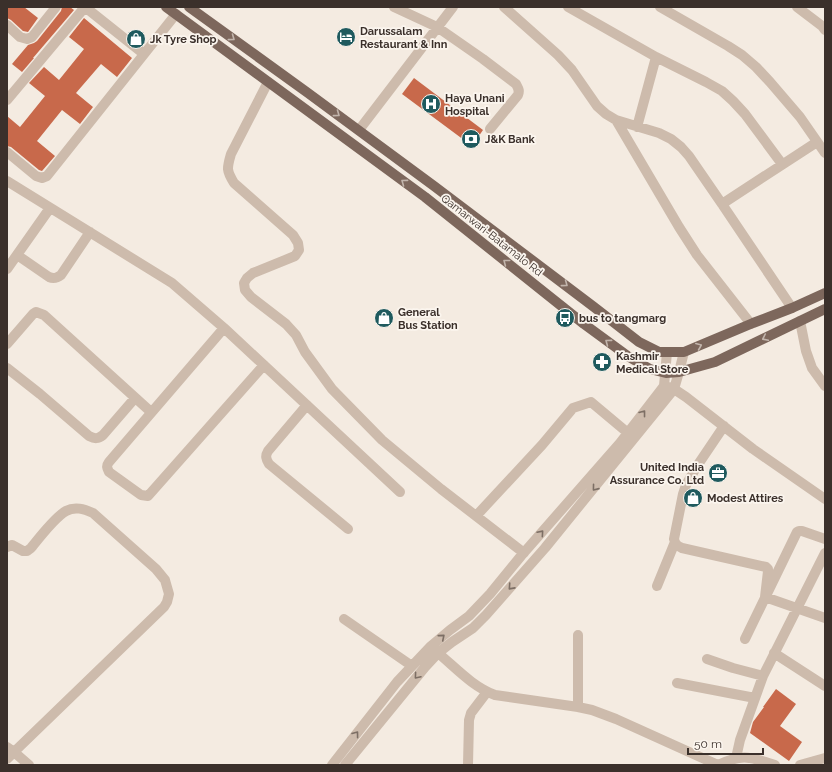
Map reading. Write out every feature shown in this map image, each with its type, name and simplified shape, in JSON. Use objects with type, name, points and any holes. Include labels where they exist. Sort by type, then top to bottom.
[{"type":"main road","name":"Qamarwari-Batamalo Rd","points":[[166,7],[425,197],[584,324],[629,357],[650,369],[666,373],[679,372],[715,362],[825,309]]},
{"type":"main road","name":"Qamarwari-Batamalo Rd","points":[[189,7],[359,130],[576,293],[638,342],[659,352],[684,352],[825,293]]},
{"type":"street","points":[[7,25],[20,37],[27,39],[32,37],[56,7]]},
{"type":"street","points":[[7,100],[85,7],[144,54]]},
{"type":"street","points":[[394,7],[437,28],[483,58],[516,84],[519,92],[518,95],[490,129]]},
{"type":"street","points":[[359,130],[453,7]]},
{"type":"street","points":[[504,7],[558,55],[572,70],[597,106],[606,114],[616,120],[659,133],[671,139],[689,156],[792,308]]},
{"type":"street","points":[[568,7],[656,57],[722,91],[745,114],[782,164]]},
{"type":"street","points":[[660,7],[728,46],[756,67],[800,117],[825,153]]},
{"type":"street","points":[[797,7],[825,30]]},
{"type":"street","points":[[7,152],[36,176],[45,178],[176,14]]},
{"type":"street","points":[[637,127],[656,57]]},
{"type":"street","points":[[268,82],[231,154],[228,165],[228,173],[234,183],[293,235],[298,243],[299,250],[295,256],[253,273],[244,283],[246,290],[251,297],[286,324],[296,335],[305,352],[332,389],[382,440],[524,554]]},
{"type":"street","points":[[616,120],[697,255],[752,324]]},
{"type":"street","points":[[722,204],[817,142]]},
{"type":"street","points":[[7,182],[172,283],[224,328],[400,492]]},
{"type":"street","points":[[7,269],[50,208]]},
{"type":"street","points":[[17,255],[49,277],[57,278],[61,275],[90,232]]},
{"type":"street","points":[[7,344],[33,314],[36,312],[40,313],[151,412]]},
{"type":"street","points":[[800,321],[806,351],[812,368],[825,386]]},
{"type":"street","points":[[224,328],[107,465],[109,472],[141,495],[148,496],[264,365]]},
{"type":"street","points":[[667,352],[666,373],[669,388],[825,499]]},
{"type":"street","points":[[345,765],[425,666],[438,653],[473,628],[486,616],[546,548],[669,388],[679,372],[684,352]]},
{"type":"street","points":[[7,368],[94,439],[98,439],[103,435],[135,398]]},
{"type":"street","points":[[332,765],[397,682],[431,646],[469,616],[490,594],[628,433],[669,388]]},
{"type":"street","points":[[476,516],[542,445],[573,408],[591,402],[628,433]]},
{"type":"street","points":[[307,405],[268,451],[266,460],[348,529]]},
{"type":"street","points":[[657,586],[675,542],[674,539],[686,486],[697,466],[724,426]]},
{"type":"street","points":[[7,546],[12,545],[23,551],[27,551],[65,511],[74,508],[85,509],[93,513],[156,569],[165,580],[170,594],[164,607],[9,753],[29,765]]},
{"type":"street","points":[[745,639],[797,532],[802,531],[825,539]]},
{"type":"street","points":[[675,542],[677,546],[682,548],[766,567],[768,571],[765,597]]},
{"type":"street","points":[[736,758],[740,740],[763,676],[825,553]]},
{"type":"street","points":[[765,597],[825,618]]},
{"type":"street","points":[[344,619],[412,666]]},
{"type":"street","points":[[578,636],[578,707]]},
{"type":"street","points":[[438,653],[472,682],[487,692],[495,695],[592,710],[718,765],[736,758],[751,757],[775,765]]},
{"type":"street","points":[[774,653],[825,686]]},
{"type":"street","points":[[707,659],[763,676]]},
{"type":"street","points":[[677,683],[755,698]]},
{"type":"street","points":[[468,765],[469,720],[471,713],[487,692]]},
{"type":"street","points":[[800,765],[825,758]]},
{"type":"building","points":[[7,7],[24,7],[38,18],[28,32],[23,31],[7,18]]},
{"type":"building","points":[[62,7],[70,7],[74,10],[22,72],[12,64],[28,45],[37,41],[61,11]]},
{"type":"building","points":[[84,18],[132,58],[117,77],[101,64],[76,93],[93,107],[80,124],[62,110],[37,141],[55,156],[42,171],[11,147],[7,146],[7,116],[20,127],[45,96],[29,83],[44,67],[59,80],[84,49],[69,37]]},
{"type":"building","points":[[414,78],[483,130],[472,146],[402,94]]},
{"type":"building","points":[[776,689],[796,704],[780,726],[802,742],[789,761],[750,733],[753,722]]},
{"type":"place","name":"Darussalam Restaurant & Inn","points":[[346,37]]},
{"type":"place","name":"Jk Tyre Shop","points":[[136,39]]},
{"type":"place","name":"Haya Unani Hospital","points":[[431,104]]},
{"type":"place","name":"J&K Bank","points":[[471,139]]},
{"type":"place","name":"General Bus Station","points":[[384,318]]},
{"type":"place","name":"bus to tangmarg","points":[[565,318]]},
{"type":"place","name":"Kashmir Medical Store","points":[[602,362]]},
{"type":"place","name":"United India Assurance Co. Ltd","points":[[718,473]]},
{"type":"place","name":"Modest Attires","points":[[693,498]]}]
